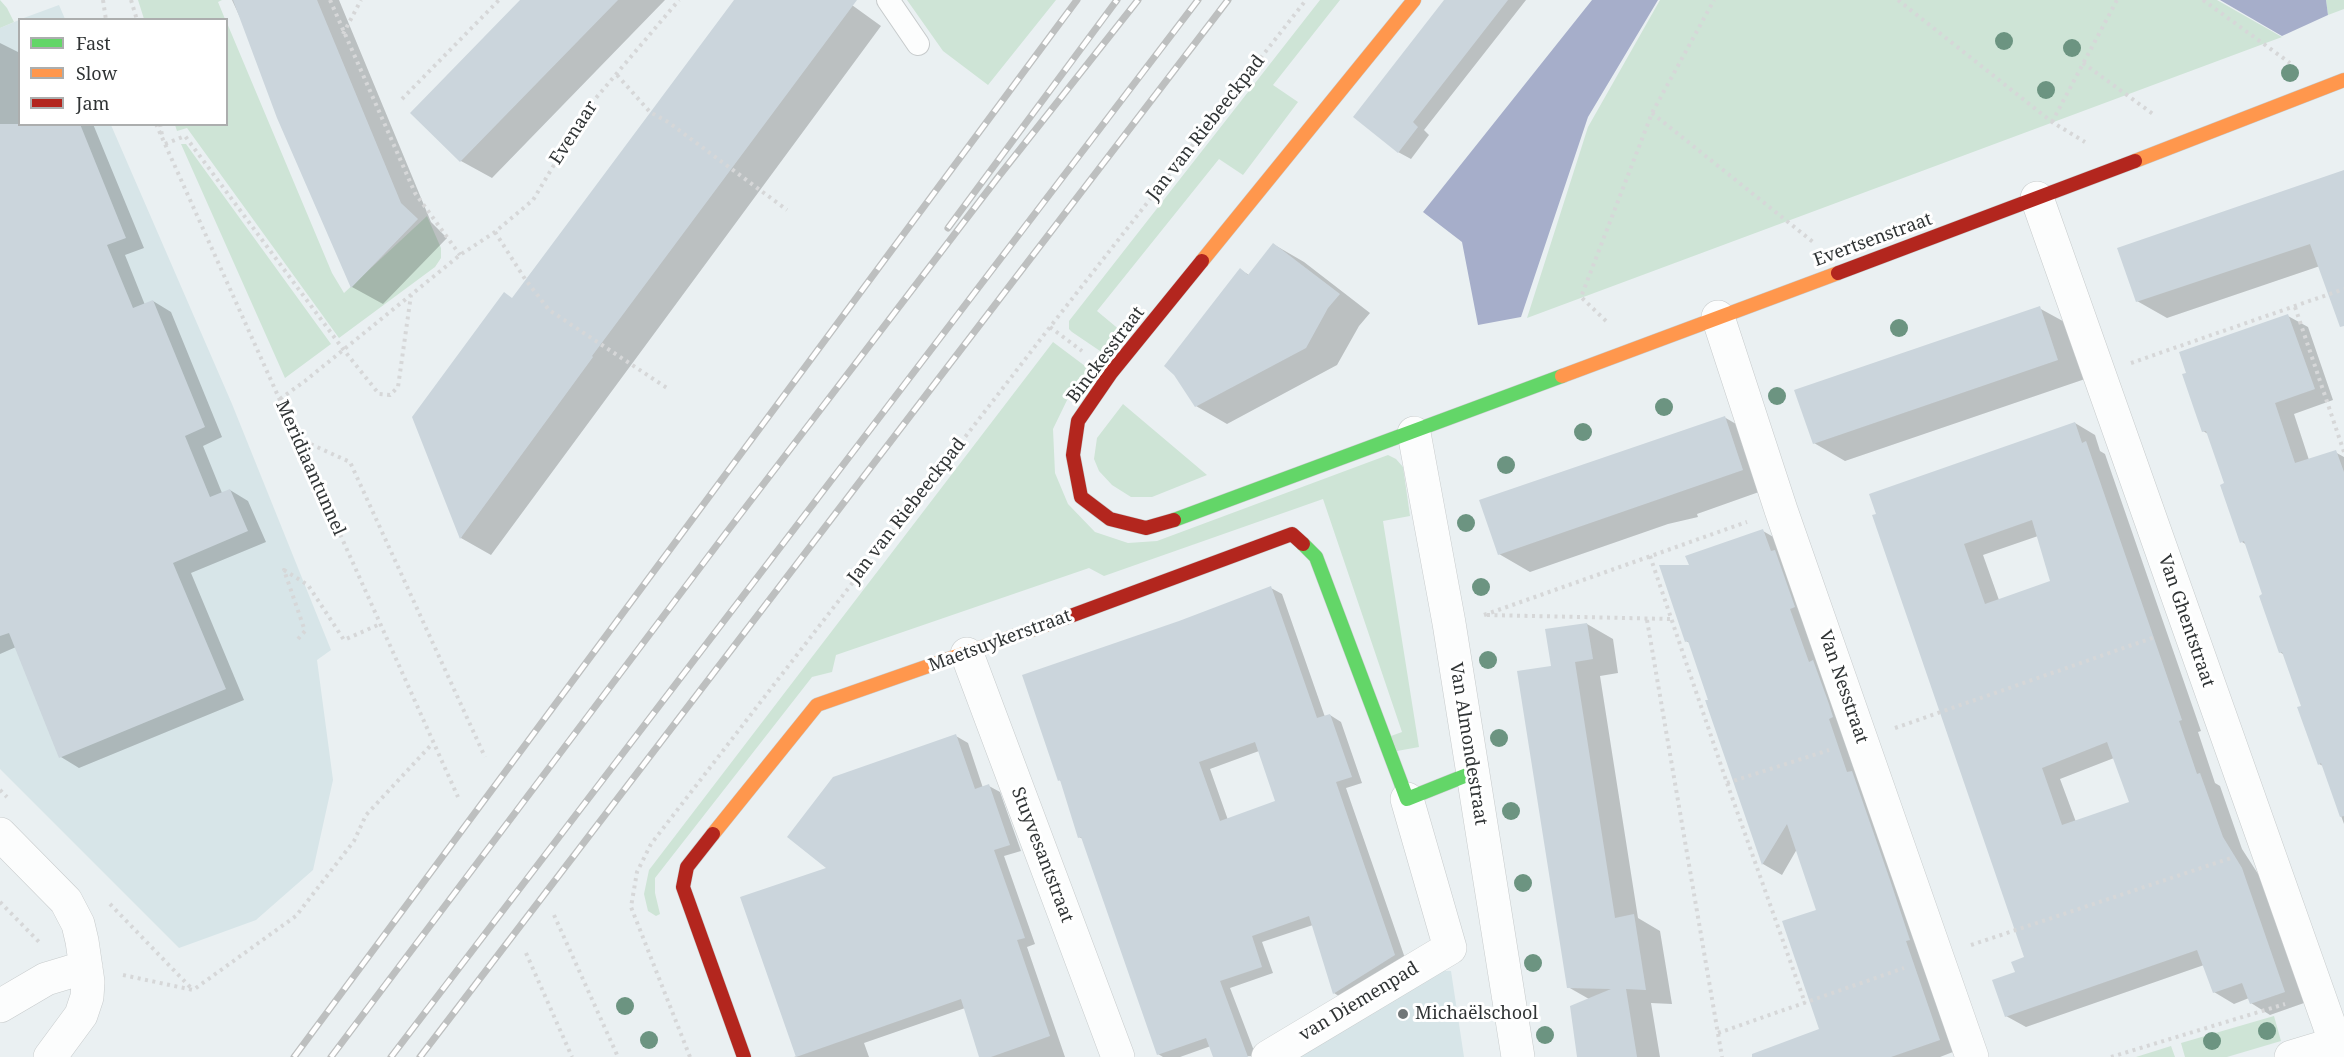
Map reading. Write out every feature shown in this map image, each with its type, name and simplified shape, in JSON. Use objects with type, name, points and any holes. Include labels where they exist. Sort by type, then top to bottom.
[{"type":"street","name":"Binckesstraat","points":[[1414,0],[1111,373],[1078,421],[1073,455],[1081,497],[1110,519],[1146,528],[1206,509],[1414,433]]},
{"type":"street","name":"Evertsenstraat","points":[[1414,433],[2344,80]]},
{"type":"street","name":"Van Ghentstraat","points":[[2037,198],[2318,994],[2340,1043]]},
{"type":"street","name":"Van Nesstraat","points":[[1718,317],[1781,510],[1972,1057]]},
{"type":"street","name":"Van Almondestraat","points":[[1414,433],[1449,622],[1518,1057]]},
{"type":"street","name":"Maetsuykerstraat","points":[[744,1057],[687,903],[683,887],[687,867],[817,705],[967,654],[1292,534],[1316,557],[1407,799],[1450,948]]},
{"type":"street","name":"Stuyvesantstraat","points":[[967,654],[1118,1057]]},
{"type":"street","points":[[1407,799],[1472,774]]},
{"type":"street","points":[[0,834],[66,901],[78,924],[86,967],[87,998],[81,1015],[50,1057]]},
{"type":"street","name":"van Diemenpad","points":[[1268,1057],[1450,948]]},
{"type":"street","points":[[0,1006],[46,979],[86,967]]},
{"type":"street","points":[[2291,1057],[2340,1043]]},
{"type":"lane","points":[[888,0],[918,44]]},
{"type":"path","points":[[103,0],[106,18]]},
{"type":"path","points":[[131,0],[136,18]]},
{"type":"path","points":[[330,0],[415,194],[460,255]]},
{"type":"path","points":[[344,34],[361,0]]},
{"type":"path","points":[[402,99],[499,0]]},
{"type":"path","name":"Evenaar","points":[[280,399],[460,255],[495,232],[533,200],[590,105],[679,0]]},
{"type":"path","name":"Jan van Riebeeckpad","points":[[690,1057],[631,907],[637,872],[651,844],[1306,0]]},
{"type":"path","points":[[1635,349],[1581,297],[1652,113],[1714,0]]},
{"type":"path","points":[[1898,0],[2052,122],[2121,165]]},
{"type":"path","points":[[2052,122],[2117,0]]},
{"type":"path","points":[[2203,0],[2325,88]]},
{"type":"path","points":[[2083,63],[2189,139]]},
{"type":"path","points":[[617,75],[650,112],[668,122],[787,210]]},
{"type":"path","points":[[1652,113],[1846,269]]},
{"type":"path","name":"Meridiaantunnel","points":[[157,126],[432,744],[458,797]]},
{"type":"path","name":"Meridiaantunnel","points":[[160,126],[163,139]]},
{"type":"path","points":[[165,144],[185,136],[343,349],[380,394],[390,395],[398,387],[411,295]]},
{"type":"path","points":[[495,232],[525,279],[549,310],[667,388]]},
{"type":"path","points":[[2099,373],[2344,289]]},
{"type":"path","points":[[2295,307],[2344,452]]},
{"type":"path","points":[[296,438],[350,462],[485,756]]},
{"type":"path","points":[[1449,622],[1484,615],[1781,510]]},
{"type":"path","points":[[1650,556],[1726,783],[1805,1003]]},
{"type":"path","points":[[298,639],[305,631],[284,570],[308,585],[344,640],[380,624]]},
{"type":"path","points":[[1484,615],[1672,619]]},
{"type":"path","points":[[1647,620],[1722,1057]]},
{"type":"path","points":[[1726,783],[1861,740],[2188,626]]},
{"type":"path","points":[[0,902],[47,950],[86,967],[193,990],[296,916],[354,841],[366,815],[432,744]]},
{"type":"path","points":[[1718,1033],[1937,956],[2266,846]]},
{"type":"path","points":[[554,915],[618,1057]]},
{"type":"path","points":[[526,953],[572,1057]]},
{"type":"path","points":[[2111,1057],[2318,994]]},
{"type":"shaded area","points":[[59,5],[65,18],[24,18]]},
{"type":"shaded area","points":[[18,20],[18,126],[111,126],[232,404],[331,650],[317,660],[333,780],[313,870],[256,920],[179,948],[0,769],[0,28]]},
{"type":"shaded area","name":"Michaëlschool","points":[[1419,970],[1451,971],[1464,1057],[1278,1057]]},
{"type":"green space","points":[[0,0],[14,22],[0,28]]},
{"type":"green space","points":[[138,0],[222,0],[218,2],[225,18],[144,18]]},
{"type":"green space","points":[[907,0],[1056,0],[988,85],[943,51]]},
{"type":"green space","points":[[1320,0],[1340,0],[1273,85],[1298,102],[1243,175],[1219,159],[1097,311],[1121,331],[1103,353],[1072,332],[1069,329],[1069,321]]},
{"type":"green space","points":[[1660,0],[2217,0],[2282,37],[1527,318],[1588,127]]},
{"type":"green space","points":[[2326,0],[2344,0],[2344,9],[2328,15]]},
{"type":"green space","points":[[228,25],[332,273],[344,293],[427,216],[441,248],[441,258],[435,267],[339,338],[187,128],[177,131],[175,126],[228,126]]},
{"type":"green space","points":[[181,144],[186,144],[331,344],[285,378]]},
{"type":"green space","points":[[1053,342],[1089,369],[1070,394],[1053,429],[1055,473],[1068,504],[1095,532],[1128,543],[1157,541],[1388,455],[1396,459],[1403,467],[1410,516],[1383,521],[1419,747],[1397,751],[1391,736],[1402,732],[1323,499],[1104,576],[1089,568],[836,655],[832,672],[812,677],[655,878],[655,893],[660,914],[656,916],[648,911],[644,894],[649,870]]},
{"type":"green space","points":[[1123,404],[1207,475],[1152,497],[1131,497],[1112,485],[1099,471],[1094,459],[1097,438]]},
{"type":"green space","points":[[2274,1016],[2281,1041],[2227,1057],[2185,1057],[2181,1043]]},
{"type":"green space","points":[[2171,1046],[2175,1057],[2136,1057]]},
{"type":"water","points":[[1592,0],[1658,0],[1588,117],[1521,317],[1478,325],[1462,242],[1423,212]]},
{"type":"water","points":[[2220,0],[2326,0],[2328,15],[2282,36]]},
{"type":"building","points":[[233,0],[317,0],[401,203],[418,219],[351,288],[277,118]]},
{"type":"building","points":[[520,0],[618,0],[460,162],[410,113]]},
{"type":"building","points":[[734,0],[857,0],[592,356],[460,539],[412,417],[504,292],[512,298]]},
{"type":"building","points":[[1444,0],[1508,0],[1413,122],[1418,127],[1398,153],[1353,117]]},
{"type":"building","points":[[0,124],[81,126],[126,238],[107,245],[133,308],[153,300],[205,427],[185,436],[210,497],[230,489],[248,531],[173,563],[226,689],[59,758],[9,633],[0,636]]},
{"type":"building","points":[[2344,170],[2344,326],[2340,327],[2310,244],[2136,302],[2117,248]]},
{"type":"building","points":[[1273,243],[1340,294],[1328,308],[1306,348],[1195,407],[1174,375],[1164,366],[1240,268],[1248,275]]},
{"type":"building","points":[[2040,306],[2058,360],[1813,444],[1794,390]]},
{"type":"building","points":[[2288,314],[2315,389],[2275,403],[2295,463],[2336,450],[2344,472],[2344,816],[2340,817],[2321,763],[2318,765],[2297,707],[2301,706],[2259,596],[2262,594],[2244,541],[2240,543],[2220,485],[2224,483],[2206,431],[2202,432],[2182,374],[2186,373],[2179,352]]},
{"type":"building","points":[[1725,416],[1743,470],[1498,555],[1479,500]]},
{"type":"building","points":[[2075,422],[2082,443],[2086,441],[2182,720],[2179,721],[2197,774],[2200,773],[2223,837],[2242,868],[2285,992],[2250,1004],[2242,983],[2213,993],[2197,950],[2005,1017],[1992,980],[2015,972],[2011,962],[2024,957],[1872,515],[1876,514],[1869,494]],"holes":[[[2032,520],[2050,581],[1985,604],[1964,544]],[[2107,742],[2129,802],[2062,825],[2042,768]]]},
{"type":"building","points":[[1763,529],[1771,551],[1775,550],[1795,607],[1790,609],[1809,662],[1813,660],[1833,717],[1829,719],[1847,772],[1852,771],[1890,880],[1910,940],[1906,941],[1940,1040],[1891,1057],[1752,1057],[1752,1054],[1819,1029],[1782,921],[1816,910],[1787,824],[1762,865],[1705,700],[1708,700],[1688,641],[1685,642],[1659,565],[1689,565],[1685,556]]},
{"type":"building","points":[[1271,586],[1317,718],[1330,714],[1352,777],[1336,782],[1395,955],[1333,994],[1309,916],[1252,936],[1262,967],[1220,981],[1248,1057],[1213,1057],[1206,1038],[1157,1055],[1022,675],[1179,621]],"holes":[[[1255,742],[1275,801],[1220,821],[1199,762]]]},
{"type":"building","points":[[1587,623],[1593,659],[1575,662],[1615,918],[1634,914],[1646,990],[1626,989],[1637,1057],[1577,1057],[1570,1006],[1611,989],[1567,988],[1517,671],[1551,666],[1545,629]]},
{"type":"building","points":[[956,734],[975,789],[989,784],[1010,845],[994,850],[1025,938],[1017,940],[1050,1036],[991,1057],[979,1057],[961,999],[796,1057],[740,897],[826,868],[787,837],[833,777]]},
{"type":"railway","points":[[294,1057],[1077,0]]},
{"type":"railway","points":[[948,228],[1117,0]]},
{"type":"railway","points":[[331,1057],[726,533],[999,176],[1138,0]]},
{"type":"railway","points":[[391,1057],[1198,0]]},
{"type":"railway","points":[[420,1057],[1228,0]]},
{"type":"traffic: fast","points":[[1174,520],[1562,376]]},
{"type":"traffic: fast","points":[[1303,544],[1316,557],[1407,799],[1472,773]]},
{"type":"traffic: slow","points":[[1202,261],[1414,0]]},
{"type":"traffic: slow","points":[[2135,161],[2344,80]]},
{"type":"traffic: slow","points":[[1562,376],[1838,273]]},
{"type":"traffic: slow","points":[[713,834],[817,705],[1057,621]]},
{"type":"traffic: jam","points":[[1838,273],[2135,161]]},
{"type":"traffic: jam","points":[[1174,520],[1146,528],[1110,519],[1081,497],[1073,455],[1078,421],[1111,373],[1202,261]]},
{"type":"traffic: jam","points":[[1057,621],[1292,534],[1303,544]]},
{"type":"traffic: jam","points":[[713,834],[687,867],[683,887],[744,1057]]},
{"type":"place","name":"Michaëlschool","points":[[1403,1014]]}]
